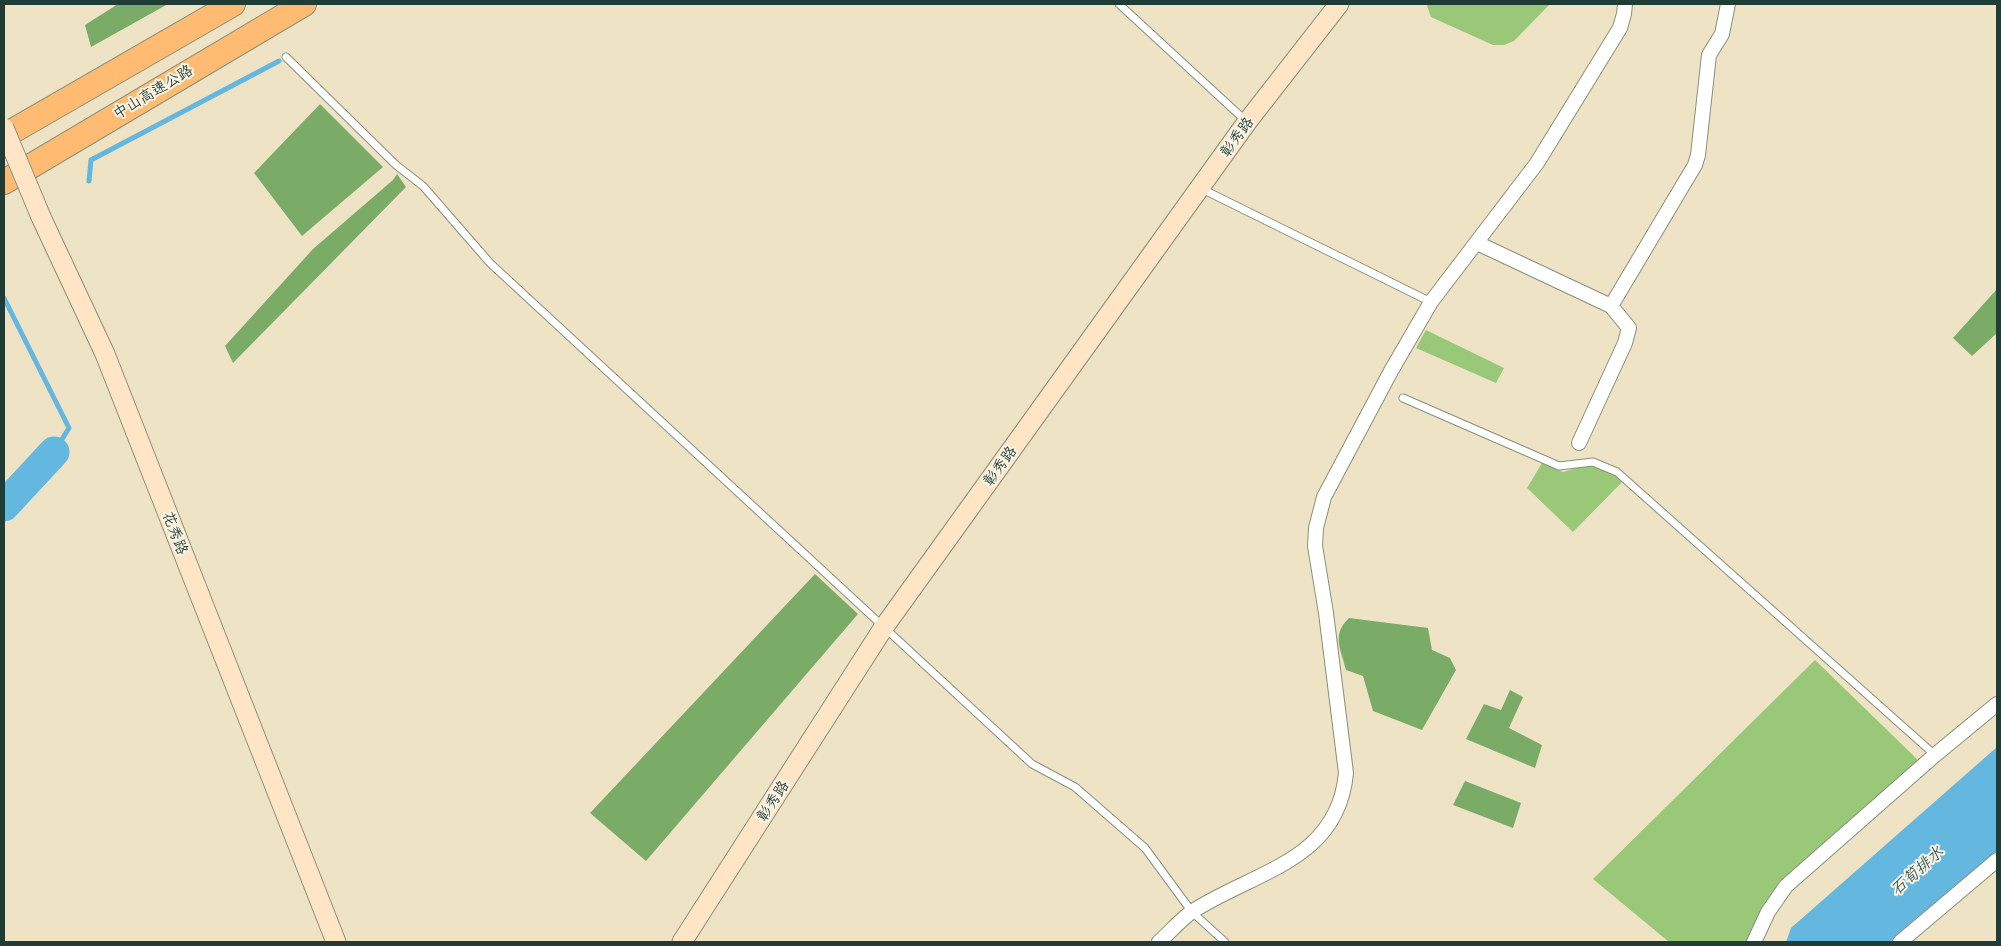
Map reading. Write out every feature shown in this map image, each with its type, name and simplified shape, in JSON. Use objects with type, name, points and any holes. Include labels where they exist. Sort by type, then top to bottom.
[{"type":"highway","points":[[4,136],[233,4]]},
{"type":"highway","name":"中山高速公路","points":[[4,182],[304,4]]},
{"type":"street","name":"彰秀路","points":[[682,942],[884,627],[1248,122],[1339,4]]},
{"type":"street","points":[[1159,942],[1192,912],[1303,852],[1323,834],[1337,812],[1345,786],[1346,760],[1315,546],[1319,511],[1329,484],[1431,302],[1522,185],[1547,148],[1620,28],[1625,4]]},
{"type":"street","points":[[1611,306],[1695,165],[1698,156],[1709,54],[1722,34],[1728,4]]},
{"type":"street","name":"花秀路","points":[[4,128],[41,217],[105,354],[336,942]]},
{"type":"street","points":[[1477,243],[1611,306],[1629,328],[1625,343],[1579,443]]},
{"type":"street","points":[[1754,942],[1768,912],[1786,886],[1997,704]]},
{"type":"street","points":[[1900,942],[1997,860]]},
{"type":"lane","points":[[1119,4],[1248,122]]},
{"type":"lane","points":[[286,57],[396,165],[423,186],[490,263],[1032,764],[1075,787],[1145,848],[1192,912],[1225,942]]},
{"type":"lane","points":[[1200,188],[1431,302]]},
{"type":"lane","points":[[1403,398],[1559,466],[1593,462],[1617,472],[1935,756]]},
{"type":"green space","points":[[118,4],[168,4],[91,47],[85,25]]},
{"type":"green space","points":[[1429,4],[1550,4],[1514,41],[1504,45],[1493,45],[1431,17],[1427,6]]},
{"type":"green space","points":[[320,104],[383,167],[302,236],[254,173]]},
{"type":"green space","points":[[397,174],[406,187],[233,363],[225,346],[313,249],[393,180]]},
{"type":"green space","points":[[1997,289],[1997,333],[1972,356],[1953,338]]},
{"type":"green space","points":[[1426,330],[1504,368],[1496,383],[1416,348]]},
{"type":"green space","points":[[1600,461],[1624,480],[1573,532],[1527,488],[1542,463],[1563,472]]},
{"type":"green space","points":[[815,574],[858,614],[646,861],[590,813]]},
{"type":"green space","points":[[1349,618],[1428,628],[1432,650],[1450,658],[1456,670],[1422,730],[1373,711],[1363,676],[1346,670],[1340,649],[1339,636],[1343,624]]},
{"type":"green space","points":[[1815,660],[1921,763],[1783,887],[1755,942],[1669,942],[1593,879]]},
{"type":"green space","points":[[1510,690],[1523,697],[1509,728],[1542,745],[1535,768],[1466,739],[1484,704],[1501,710]]},
{"type":"green space","points":[[1465,781],[1521,803],[1513,828],[1453,805]]},
{"type":"water","name":"石筍排水","points":[[1997,747],[1997,856],[1900,942],[1786,942],[1791,928]]},
{"type":"waterway","points":[[89,181],[91,160],[279,61]]},
{"type":"waterway","points":[[4,298],[69,428],[54,452]]},
{"type":"waterway","points":[[4,506],[54,452]]}]
